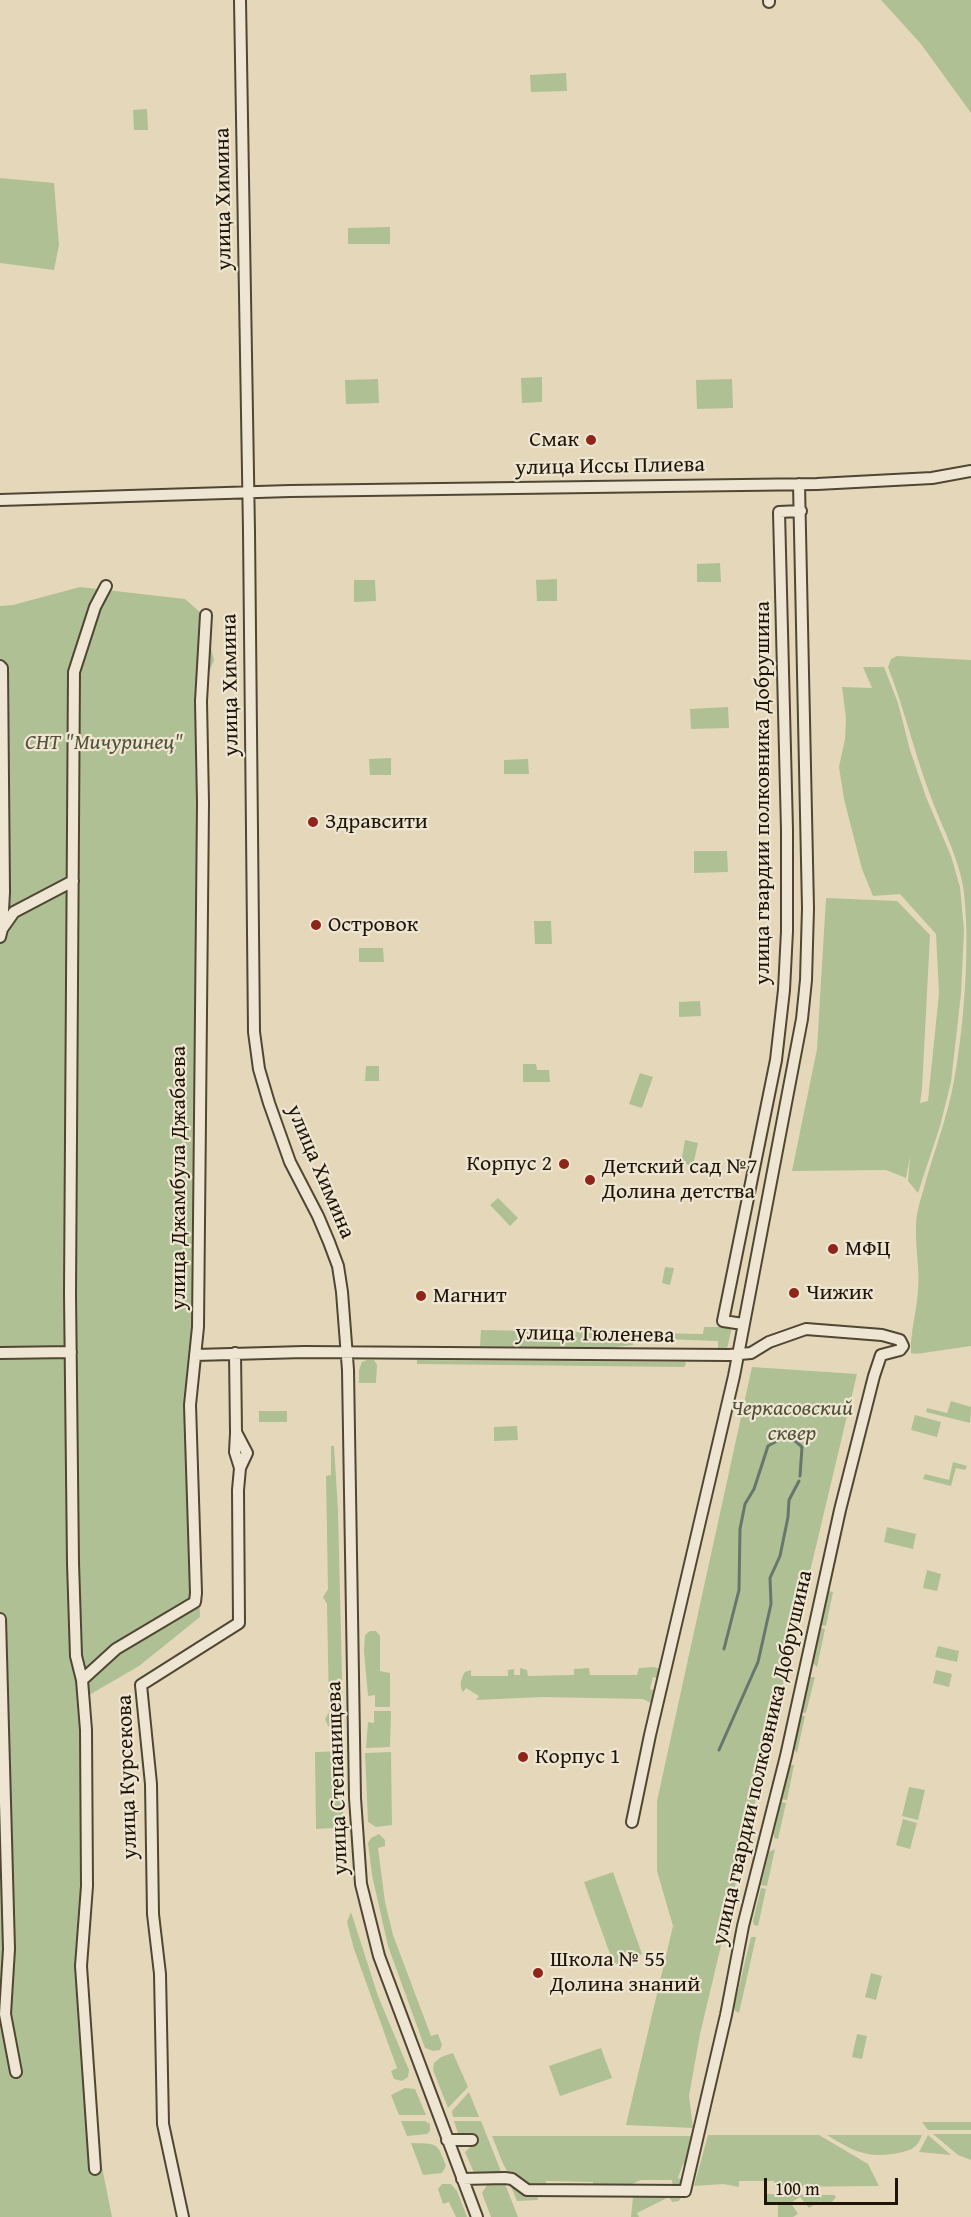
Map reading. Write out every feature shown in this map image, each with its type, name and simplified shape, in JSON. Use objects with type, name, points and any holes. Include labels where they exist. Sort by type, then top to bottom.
[{"type":"street","name":"улица Химина","points":[[240,0],[254,1032],[259,1069],[287,1152],[318,1216],[338,1266],[346,1353]]},
{"type":"street","name":"улица Иссы Плиева","points":[[0,500],[799,483],[932,478],[971,471]]},
{"type":"street","name":"улица гвардии полковника Добрушина","points":[[632,1822],[738,1354],[794,1062],[806,980],[808,908],[799,483]]},
{"type":"street","name":"улица гвардии полковника Добрушина","points":[[743,1324],[723,1320],[776,1060],[786,961],[785,697],[779,512],[801,511]]},
{"type":"street","points":[[95,2169],[81,1966],[87,1886],[88,1796],[82,1680],[76,1646],[71,1352],[74,672],[96,607],[106,586]]},
{"type":"street","name":"улица Джамбула Джабаева","points":[[82,1680],[116,1649],[195,1602],[196,1563],[190,1405],[198,1298],[203,803],[201,700],[206,615]]},
{"type":"street","points":[[0,666],[2,668],[4,892],[1,933]]},
{"type":"street","points":[[1,933],[14,912],[73,881]]},
{"type":"street","name":"улица Тюленева","points":[[195,1355],[346,1353],[700,1356],[751,1353],[769,1342],[806,1329],[882,1335],[900,1340],[902,1348],[881,1355],[876,1371]]},
{"type":"street","points":[[0,1353],[71,1352]]},
{"type":"street","name":"улица Курсекова","points":[[183,2217],[163,2124],[159,1974],[153,1914],[151,1784],[141,1685],[238,1623],[238,1490],[240,1468],[247,1453],[236,1432],[235,1353]]},
{"type":"street","name":"улица Степанищева","points":[[346,1353],[355,1798],[362,1884],[379,1956],[477,2217]]},
{"type":"street","name":"улица гвардии полковника Добрушина","points":[[462,2179],[512,2179],[527,2190],[685,2191],[726,2015],[743,1926],[796,1713],[840,1510],[876,1371]]},
{"type":"street","points":[[0,1619],[9,1949],[5,2014],[16,2072]]},
{"type":"street","points":[[447,2140],[472,2140]]},
{"type":"green space","points":[[881,0],[971,0],[971,113],[921,44]]},
{"type":"green space","points":[[566,73],[567,91],[531,92],[530,75]]},
{"type":"green space","points":[[147,109],[148,130],[134,130],[133,110]]},
{"type":"green space","points":[[0,178],[54,183],[59,245],[54,270],[0,263]]},
{"type":"green space","points":[[390,227],[390,244],[348,244],[348,228]]},
{"type":"green space","points":[[542,377],[542,402],[522,403],[521,378]]},
{"type":"green space","points":[[378,379],[379,403],[346,404],[345,380]]},
{"type":"green space","points":[[732,379],[733,408],[697,409],[696,380]]},
{"type":"green space","points":[[720,563],[721,582],[697,582],[697,564]]},
{"type":"green space","points":[[557,579],[557,601],[537,601],[536,580]]},
{"type":"green space","points":[[354,580],[375,580],[376,601],[354,602]]},
{"type":"green space","name":"СНТ \"Мичуринец\"","points":[[80,587],[185,599],[202,614],[214,660],[208,675],[204,1221],[195,1404],[200,1617],[139,1666],[84,1698],[85,1940],[95,2110],[101,2162],[112,2217],[0,2217],[0,606],[13,605]]},
{"type":"green space","points":[[897,656],[971,660],[971,1346],[916,1354],[911,1353],[911,1345],[918,1282],[917,1218],[954,1081],[961,1035],[966,932],[963,886],[953,850],[933,804],[888,667],[891,659]]},
{"type":"green space","points":[[863,667],[884,667],[898,703],[910,750],[926,797],[951,856],[960,887],[964,930],[961,994],[951,1082],[940,1126],[918,1193],[908,1181],[910,1156],[906,1178],[886,1170],[792,1171],[817,1049],[826,898],[897,901],[930,935],[920,1103],[928,1101],[939,993],[936,934],[900,894],[873,896],[862,869],[844,799],[839,767],[845,739],[846,718],[842,687],[872,688]]},
{"type":"green space","points":[[728,707],[729,728],[691,729],[690,709]]},
{"type":"green space","points":[[391,758],[391,775],[370,775],[369,759]]},
{"type":"green space","points":[[528,759],[529,774],[504,774],[504,760]]},
{"type":"green space","points":[[694,851],[727,851],[728,872],[694,873]]},
{"type":"green space","points":[[534,921],[551,921],[552,944],[535,944]]},
{"type":"green space","points":[[359,948],[383,948],[384,962],[359,962]]},
{"type":"green space","points":[[700,1001],[701,1016],[679,1017],[679,1002]]},
{"type":"green space","points":[[523,1064],[536,1064],[537,1070],[549,1070],[550,1082],[523,1082]]},
{"type":"green space","points":[[366,1066],[379,1066],[379,1081],[365,1081]]},
{"type":"green space","points":[[640,1073],[653,1077],[642,1108],[629,1104]]},
{"type":"green space","points":[[685,1140],[698,1143],[693,1166],[681,1163]]},
{"type":"green space","points":[[498,1198],[518,1218],[510,1226],[490,1205]]},
{"type":"green space","points":[[665,1267],[674,1268],[670,1285],[662,1283]]},
{"type":"green space","points":[[704,1327],[732,1327],[727,1349],[718,1350],[718,1341],[634,1338],[633,1345],[607,1348],[480,1346],[481,1330],[703,1334]]},
{"type":"green space","points":[[374,1360],[377,1365],[376,1383],[359,1383],[359,1370],[362,1362]]},
{"type":"green space","points":[[417,1360],[685,1362],[686,1364],[684,1367],[417,1364]]},
{"type":"green space","name":"Черкасовский сквер","points":[[752,1367],[857,1374],[700,2034],[689,2096],[693,2128],[626,2125],[673,1926],[657,1871],[657,1801]]},
{"type":"green space","points":[[951,1401],[971,1407],[970,1423],[926,1412],[927,1408],[947,1413]]},
{"type":"green space","points":[[259,1411],[287,1411],[287,1422],[259,1422]]},
{"type":"green space","points":[[915,1415],[941,1422],[937,1437],[911,1430]]},
{"type":"green space","points":[[517,1426],[518,1440],[494,1441],[494,1427]]},
{"type":"green space","points":[[331,1446],[334,1446],[338,1511],[343,1718],[333,1728],[328,1726],[325,1719],[329,1712],[327,1604],[323,1597],[328,1589],[326,1476],[331,1475]]},
{"type":"green space","points":[[953,1462],[967,1466],[965,1470],[956,1468],[951,1486],[923,1479],[925,1474],[949,1480]]},
{"type":"green space","points":[[887,1527],[916,1534],[913,1549],[884,1542]]},
{"type":"green space","points":[[927,1570],[941,1574],[937,1591],[923,1588]]},
{"type":"green space","points":[[829,1591],[833,1592],[826,1626],[821,1625]]},
{"type":"green space","points":[[821,1628],[825,1629],[817,1667],[812,1662]]},
{"type":"green space","points":[[370,1631],[376,1631],[380,1636],[380,1671],[390,1673],[390,1707],[375,1707],[375,1695],[368,1696],[364,1651],[365,1635]]},
{"type":"green space","points":[[938,1646],[959,1651],[957,1662],[935,1657]]},
{"type":"green space","points":[[520,1668],[527,1670],[528,1676],[574,1675],[574,1669],[589,1668],[590,1675],[637,1675],[639,1668],[660,1669],[661,1673],[657,1678],[653,1677],[650,1689],[657,1692],[651,1703],[643,1699],[543,1697],[476,1700],[479,1696],[466,1688],[463,1692],[461,1687],[465,1672],[471,1670],[471,1676],[508,1676],[508,1670],[514,1669],[514,1675],[520,1675]]},
{"type":"green space","points":[[936,1670],[952,1674],[949,1687],[933,1683]]},
{"type":"green space","points":[[810,1677],[815,1677],[806,1713],[801,1712]]},
{"type":"green space","points":[[374,1711],[391,1711],[390,1747],[366,1748],[368,1722],[374,1723]]},
{"type":"green space","points":[[801,1716],[805,1716],[797,1753],[793,1748]]},
{"type":"green space","points":[[343,1751],[343,1824],[335,1828],[316,1829],[315,1752]]},
{"type":"green space","points":[[391,1752],[392,1825],[376,1827],[368,1822],[365,1753]]},
{"type":"green space","points":[[794,1765],[787,1800],[781,1799],[789,1767]]},
{"type":"green space","points":[[909,1787],[925,1790],[918,1820],[902,1816]]},
{"type":"green space","points":[[781,1802],[786,1803],[778,1839],[774,1838],[774,1833]]},
{"type":"green space","points":[[903,1819],[917,1823],[910,1849],[896,1845]]},
{"type":"green space","points":[[379,1834],[385,1840],[385,1846],[378,1848],[385,1902],[393,1935],[431,2036],[438,2034],[442,2045],[440,2050],[433,2051],[425,2048],[388,1946],[372,1875],[368,1843],[371,1838]]},
{"type":"green space","points":[[775,1849],[767,1886],[761,1885],[769,1852]]},
{"type":"green space","points":[[613,1872],[642,1954],[614,1965],[584,1882]]},
{"type":"green space","points":[[761,1888],[766,1889],[758,1926],[754,1925],[753,1921]]},
{"type":"green space","points":[[351,1912],[378,1996],[409,2070],[408,2077],[402,2081],[394,2079],[391,2071],[397,2068],[354,1949],[347,1922]]},
{"type":"green space","points":[[751,1937],[756,1937],[739,2013],[734,2007]]},
{"type":"green space","points":[[871,1973],[882,1976],[876,2000],[865,1997]]},
{"type":"green space","points":[[857,2034],[867,2036],[862,2059],[852,2057]]},
{"type":"green space","points":[[601,2048],[612,2078],[560,2096],[549,2066]]},
{"type":"green space","points":[[453,2053],[468,2087],[448,2108],[433,2070],[434,2063],[441,2057]]},
{"type":"green space","points":[[405,2088],[415,2089],[426,2115],[399,2115],[391,2095]]},
{"type":"green space","points":[[469,2092],[479,2117],[453,2117],[452,2111]]},
{"type":"green space","points":[[401,2121],[425,2121],[430,2124],[430,2131],[427,2134],[407,2136]]},
{"type":"green space","points":[[454,2121],[481,2121],[502,2174],[481,2176],[474,2173],[465,2152],[475,2142],[458,2133]]},
{"type":"green space","points":[[922,2122],[971,2122],[971,2130],[928,2130]]},
{"type":"green space","points":[[933,2134],[971,2134],[971,2160],[958,2155]]},
{"type":"green space","points":[[708,2135],[819,2135],[868,2164],[879,2186],[774,2187],[774,2181],[739,2181],[739,2187],[723,2184],[694,2186]]},
{"type":"green space","points":[[827,2135],[922,2135],[916,2146],[910,2149],[877,2155],[853,2149]]},
{"type":"green space","points":[[928,2135],[951,2155],[919,2152]]},
{"type":"green space","points":[[492,2136],[695,2136],[688,2164],[683,2164],[678,2178],[684,2180],[681,2186],[673,2188],[672,2180],[641,2180],[630,2185],[593,2187],[593,2182],[546,2181],[545,2187],[532,2186],[522,2183],[509,2173]]},
{"type":"green space","points":[[411,2143],[431,2144],[438,2148],[446,2166],[442,2173],[423,2175]]},
{"type":"green space","points":[[442,2184],[451,2184],[457,2191],[467,2217],[456,2217],[449,2202],[443,2204],[438,2189]]},
{"type":"green space","points":[[505,2184],[518,2217],[491,2217],[482,2193],[487,2185]]},
{"type":"green space","points":[[510,2184],[522,2193],[537,2194],[538,2200],[517,2201]]},
{"type":"green space","points":[[765,2194],[834,2195],[836,2197],[833,2201],[823,2205],[821,2201],[809,2208],[800,2197],[791,2203],[798,2214],[793,2217],[778,2217],[778,2204],[765,2204]]},
{"type":"green space","points":[[637,2195],[682,2195],[679,2201],[672,2202],[669,2197],[637,2213],[639,2217],[631,2217],[633,2197]]},
{"type":"waterway","points":[[724,1649],[739,1590],[740,1529],[745,1504],[754,1489],[768,1446],[784,1437],[794,1440],[802,1447],[800,1476]]},
{"type":"waterway","points":[[719,1750],[758,1662],[771,1604],[770,1578],[780,1556],[789,1500],[799,1481]]},
{"type":"place","name":"Смак","points":[[591,440]]},
{"type":"place","name":"Здравсити","points":[[313,822]]},
{"type":"place","name":"Островок","points":[[316,925]]},
{"type":"place","name":"Корпус 2","points":[[564,1164]]},
{"type":"place","name":"Детский сад №7 Долина детства","points":[[590,1180]]},
{"type":"place","name":"МФЦ","points":[[833,1249]]},
{"type":"place","name":"Чижик","points":[[794,1293]]},
{"type":"place","name":"Магнит","points":[[421,1296]]},
{"type":"place","name":"Корпус 1","points":[[523,1757]]},
{"type":"place","name":"Школа № 55 Долина знаний","points":[[538,1973]]}]
